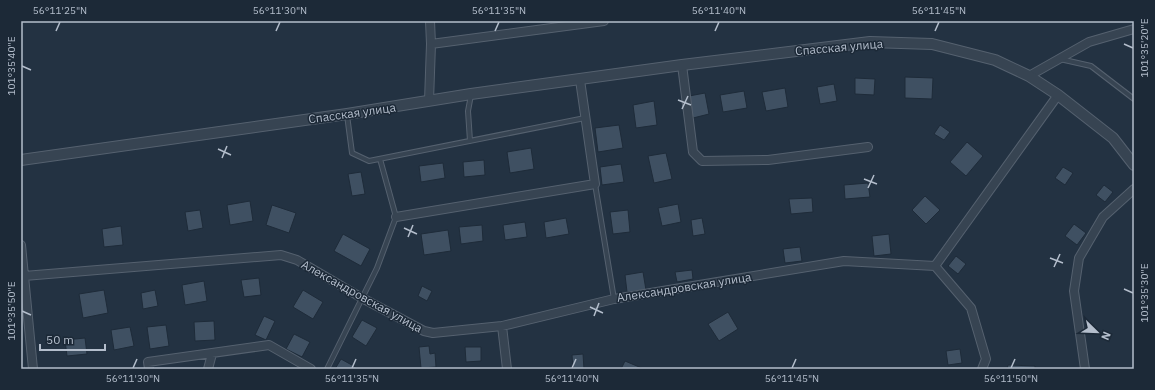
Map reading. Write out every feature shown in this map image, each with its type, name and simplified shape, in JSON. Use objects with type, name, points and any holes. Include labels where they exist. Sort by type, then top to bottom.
[{"type":"street","points":[[429,101],[431,44],[430,21]]},
{"type":"street","points":[[431,44],[604,21]]},
{"type":"street","points":[[1028,76],[1089,42],[1134,29]]},
{"type":"street","name":"Спасская улица","points":[[21,160],[347,114],[471,94],[682,65],[870,42],[932,44],[995,60],[1028,76],[1058,96],[1113,138],[1134,165]]},
{"type":"street","points":[[682,65],[693,152],[702,161],[768,160],[868,147]]},
{"type":"street","points":[[396,217],[595,184],[580,80]]},
{"type":"street","points":[[982,369],[986,359],[972,308],[935,266],[1058,96]]},
{"type":"street","points":[[1086,369],[1074,291],[1079,258],[1103,217],[1134,189]]},
{"type":"street","points":[[21,246],[33,369]]},
{"type":"street","name":"Александровская улица","points":[[24,276],[281,255],[297,260],[362,298],[424,331],[433,333],[502,326],[614,299],[844,261],[935,266]]},
{"type":"street","points":[[502,326],[507,369]]},
{"type":"street","points":[[149,369],[148,362],[269,345],[311,369]]},
{"type":"street","points":[[208,369],[212,354]]},
{"type":"lane","points":[[1060,59],[1091,66],[1134,99]]},
{"type":"lane","points":[[470,141],[468,111],[471,94]]},
{"type":"lane","points":[[347,114],[352,153],[370,161],[585,118]]},
{"type":"lane","points":[[327,369],[377,268],[396,217],[380,159]]},
{"type":"lane","points":[[595,184],[614,299]]},
{"type":"building","points":[[905,77],[933,78],[932,99],[905,98]]},
{"type":"building","points":[[855,78],[875,79],[874,95],[855,94]]},
{"type":"building","points":[[834,84],[837,101],[820,104],[817,87]]},
{"type":"building","points":[[785,88],[788,107],[766,111],[762,92]]},
{"type":"building","points":[[744,91],[747,108],[723,112],[720,95]]},
{"type":"building","points":[[705,93],[709,114],[693,118],[689,96]]},
{"type":"building","points":[[654,101],[657,125],[636,128],[633,105]]},
{"type":"building","points":[[619,125],[623,148],[598,152],[595,128]]},
{"type":"building","points":[[940,125],[950,132],[944,140],[934,134]]},
{"type":"building","points":[[967,142],[983,156],[966,176],[950,162]]},
{"type":"building","points":[[531,148],[534,169],[510,173],[507,152]]},
{"type":"building","points":[[666,153],[672,179],[654,183],[648,156]]},
{"type":"building","points":[[484,160],[485,175],[464,177],[463,162]]},
{"type":"building","points":[[443,163],[445,178],[421,182],[419,166]]},
{"type":"building","points":[[621,164],[624,182],[602,185],[600,167]]},
{"type":"building","points":[[1063,167],[1073,173],[1065,185],[1055,178]]},
{"type":"building","points":[[361,172],[365,194],[352,196],[348,174]]},
{"type":"building","points":[[868,183],[870,197],[845,199],[844,185]]},
{"type":"building","points":[[1104,185],[1113,192],[1105,202],[1096,195]]},
{"type":"building","points":[[925,196],[940,210],[926,224],[912,210]]},
{"type":"building","points":[[812,198],[813,212],[791,214],[789,199]]},
{"type":"building","points":[[250,201],[253,221],[230,225],[227,205]]},
{"type":"building","points":[[678,204],[681,222],[662,226],[658,208]]},
{"type":"building","points":[[272,205],[296,213],[289,233],[266,225]]},
{"type":"building","points":[[200,210],[203,228],[188,231],[185,212]]},
{"type":"building","points":[[628,210],[630,232],[613,234],[610,212]]},
{"type":"building","points":[[566,218],[569,234],[546,238],[544,222]]},
{"type":"building","points":[[702,218],[705,234],[693,236],[691,220]]},
{"type":"building","points":[[525,222],[527,237],[505,240],[503,225]]},
{"type":"building","points":[[1074,224],[1086,233],[1077,245],[1065,236]]},
{"type":"building","points":[[482,225],[483,241],[461,244],[459,227]]},
{"type":"building","points":[[121,226],[123,245],[104,247],[102,229]]},
{"type":"building","points":[[448,230],[451,251],[424,255],[421,234]]},
{"type":"building","points":[[343,234],[370,249],[361,266],[334,251]]},
{"type":"building","points":[[889,234],[891,254],[874,256],[872,236]]},
{"type":"building","points":[[800,247],[802,261],[785,263],[783,249]]},
{"type":"building","points":[[956,256],[966,264],[958,274],[948,266]]},
{"type":"building","points":[[692,270],[693,279],[677,282],[675,272]]},
{"type":"building","points":[[643,272],[646,290],[627,292],[625,275]]},
{"type":"building","points":[[259,278],[261,295],[244,297],[241,280]]},
{"type":"building","points":[[204,281],[207,301],[185,305],[182,285]]},
{"type":"building","points":[[422,286],[432,291],[427,301],[418,296]]},
{"type":"building","points":[[104,290],[108,313],[83,318],[79,294]]},
{"type":"building","points":[[155,290],[158,306],[143,309],[141,293]]},
{"type":"building","points":[[303,290],[323,302],[313,319],[293,307]]},
{"type":"building","points":[[728,312],[738,329],[719,341],[708,324]]},
{"type":"building","points":[[264,316],[275,321],[266,340],[255,335]]},
{"type":"building","points":[[362,320],[377,328],[366,346],[352,337]]},
{"type":"building","points":[[214,321],[215,340],[195,341],[194,322]]},
{"type":"building","points":[[166,325],[169,346],[150,349],[147,327]]},
{"type":"building","points":[[130,327],[134,346],[114,350],[111,330]]},
{"type":"building","points":[[294,334],[310,342],[302,357],[286,349]]},
{"type":"building","points":[[85,338],[87,354],[67,356],[65,340]]},
{"type":"building","points":[[429,346],[430,354],[435,353],[436,367],[421,368],[419,347]]},
{"type":"building","points":[[465,347],[481,347],[481,361],[466,362]]},
{"type":"building","points":[[960,349],[962,363],[948,365],[946,351]]},
{"type":"building","points":[[583,354],[584,369],[573,369],[572,355]]},
{"type":"building","points":[[341,359],[359,369],[335,369]]},
{"type":"building","points":[[625,361],[644,369],[621,369]]},
{"type":"building","points":[[1008,365],[1035,366],[1035,369],[1007,369]]}]
